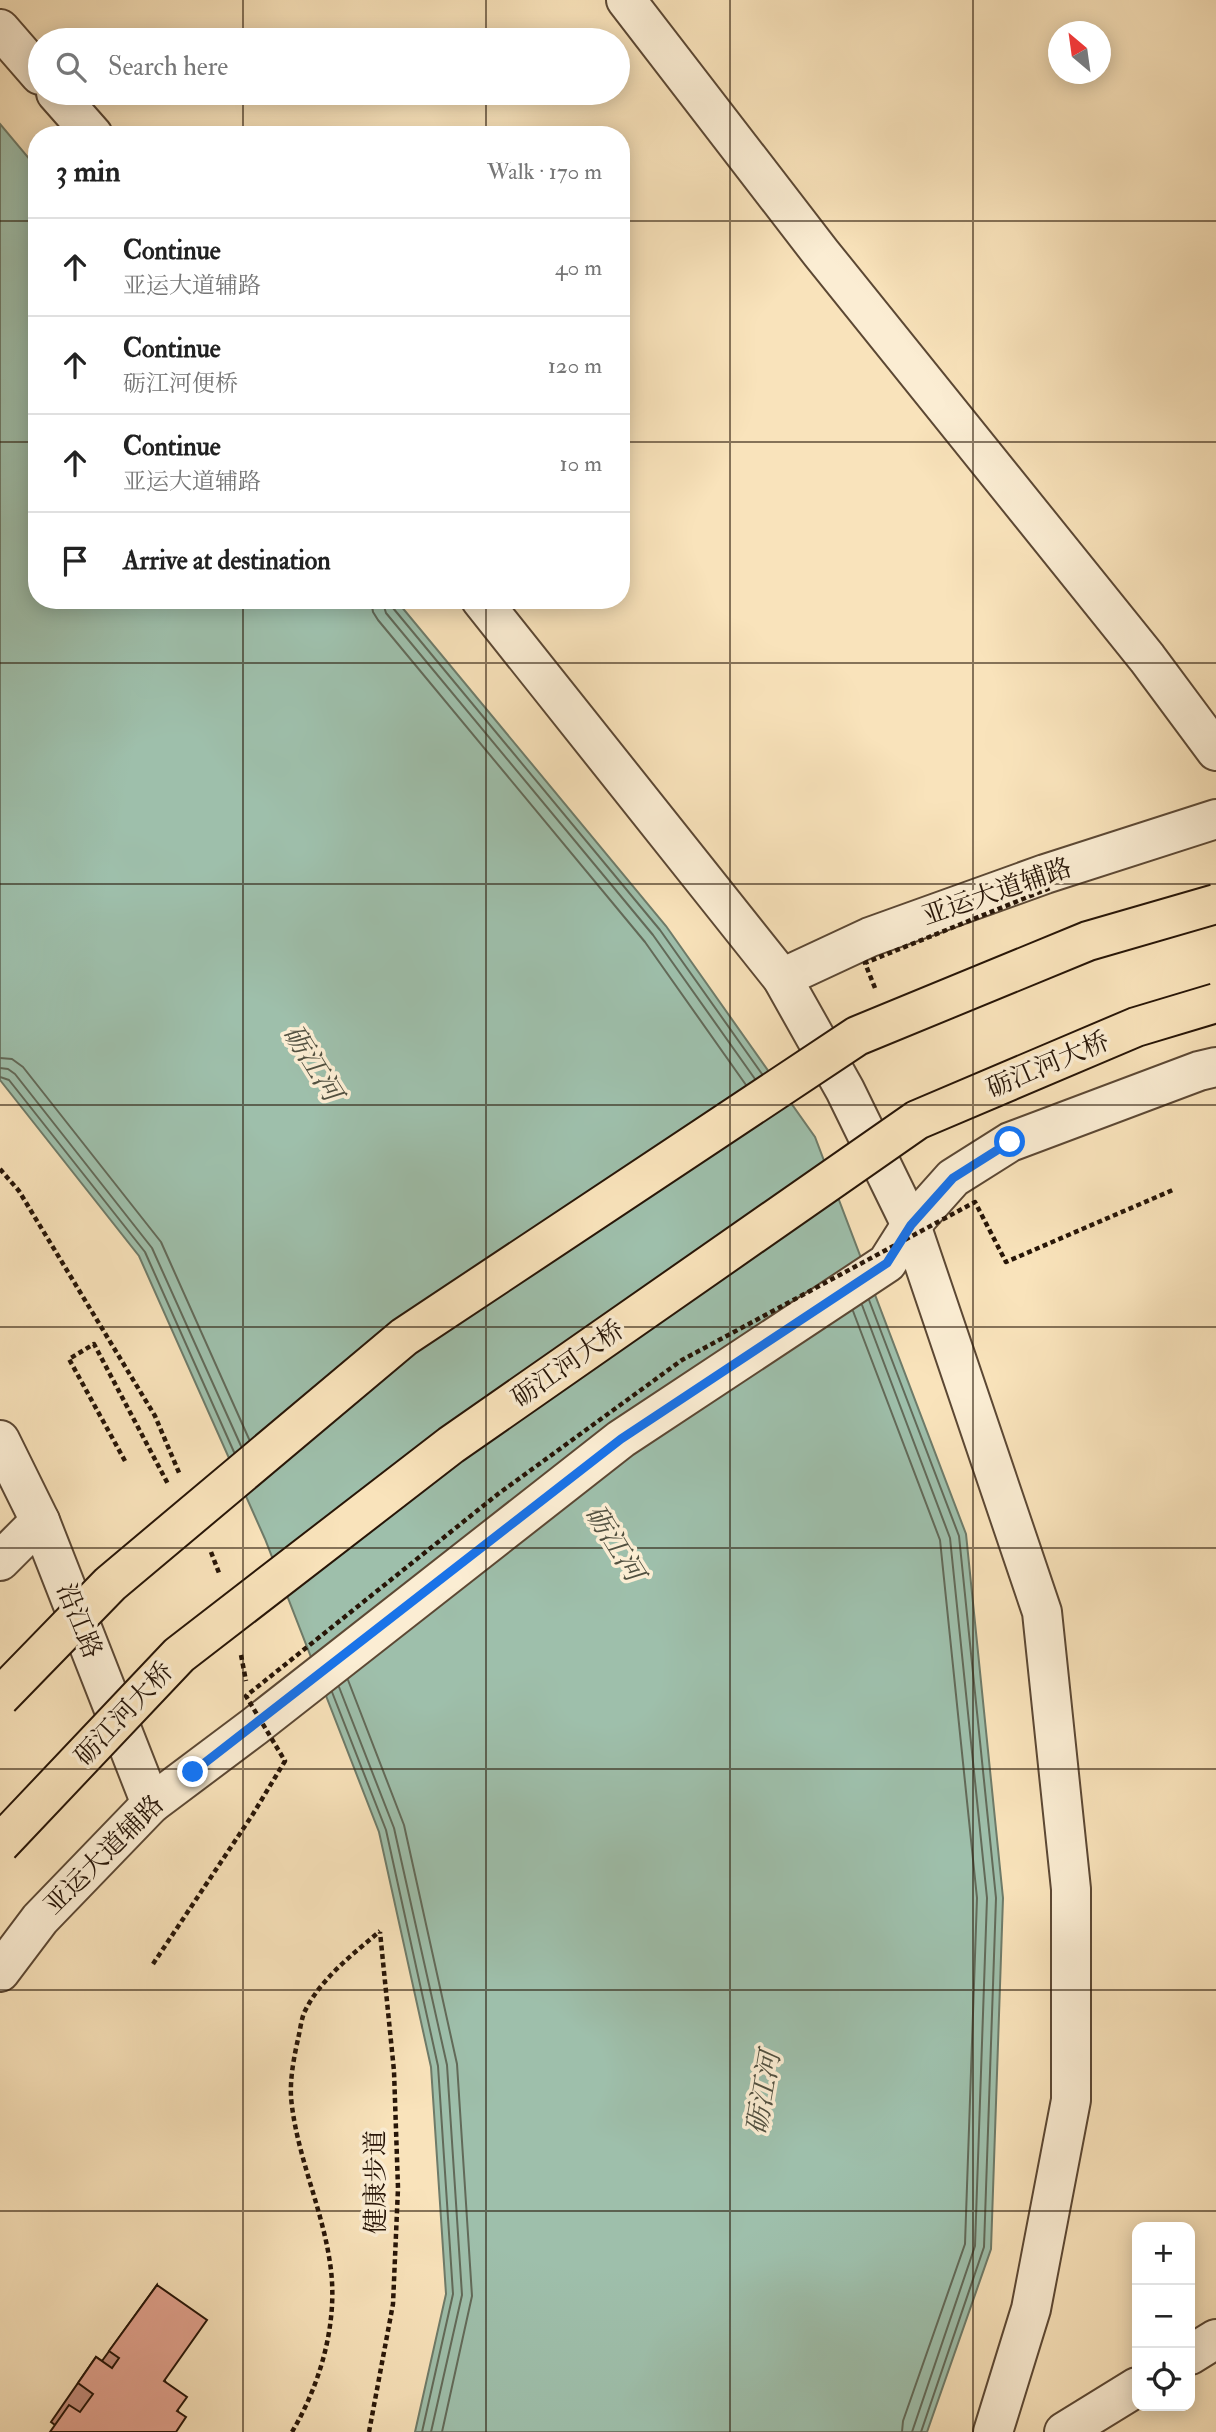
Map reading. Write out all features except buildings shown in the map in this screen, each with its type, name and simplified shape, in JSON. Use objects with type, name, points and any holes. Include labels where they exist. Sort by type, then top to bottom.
[{"type":"main road","points":[[0,1697],[110,1584],[404,1337],[857,1036],[1088,941],[1216,904]]},
{"type":"main road","name":"砺江河大桥","points":[[0,1844],[179,1655],[452,1446],[917,1120],[1136,1027],[1216,1003]]},
{"type":"street","points":[[626,0],[821,253],[1147,658],[1216,751]]},
{"type":"street","points":[[0,29],[28,61]]},
{"type":"street","points":[[67,105],[85,126]]},
{"type":"street","points":[[488,609],[782,978],[845,1090],[911,1225],[1042,1612],[1071,1889],[1071,2100],[1031,2309],[993,2432]]},
{"type":"street","name":"亚运大道辅路","points":[[782,978],[870,937],[1045,874],[1216,818]]},
{"type":"street","points":[[911,1225],[953,1178],[1010,1142],[1216,1067]]},
{"type":"street","name":"亚运大道辅路","points":[[0,1972],[40,1919],[151,1804],[255,1726],[621,1439],[887,1263],[911,1225]]},
{"type":"street","name":"沿江路","points":[[0,1440],[40,1521],[151,1804]]},
{"type":"street","points":[[0,1561],[40,1521]]},
{"type":"street","points":[[1195,2353],[1216,2339]]},
{"type":"street","points":[[1064,2432],[1132,2390]]},
{"type":"path","points":[[0,1169],[19,1191],[155,1416],[180,1477]]},
{"type":"path","points":[[153,1964],[285,1761],[246,1696],[498,1494],[682,1360],[975,1202],[1006,1262],[1175,1189]]},
{"type":"path","points":[[210,1550],[220,1575]]},
{"type":"path","points":[[240,1650],[255,1726]]},
{"type":"path","name":"健康步道","points":[[292,2432],[315,2388],[332,2304],[331,2265],[291,2096],[294,2057],[304,2013],[331,1973],[380,1931],[394,2071],[398,2188],[393,2304],[369,2432]]},
{"type":"water","name":"砺江河","points":[[0,124],[28,157],[28,609],[403,609],[666,926],[815,1137],[966,1534],[1003,1898],[991,2249],[927,2432],[415,2432],[446,2294],[431,2067],[379,1832],[265,1539],[139,1256],[0,1080]]},
{"type":"route","points":[[193,1772],[621,1439],[887,1263],[911,1225],[953,1178],[1010,1142]]}]
